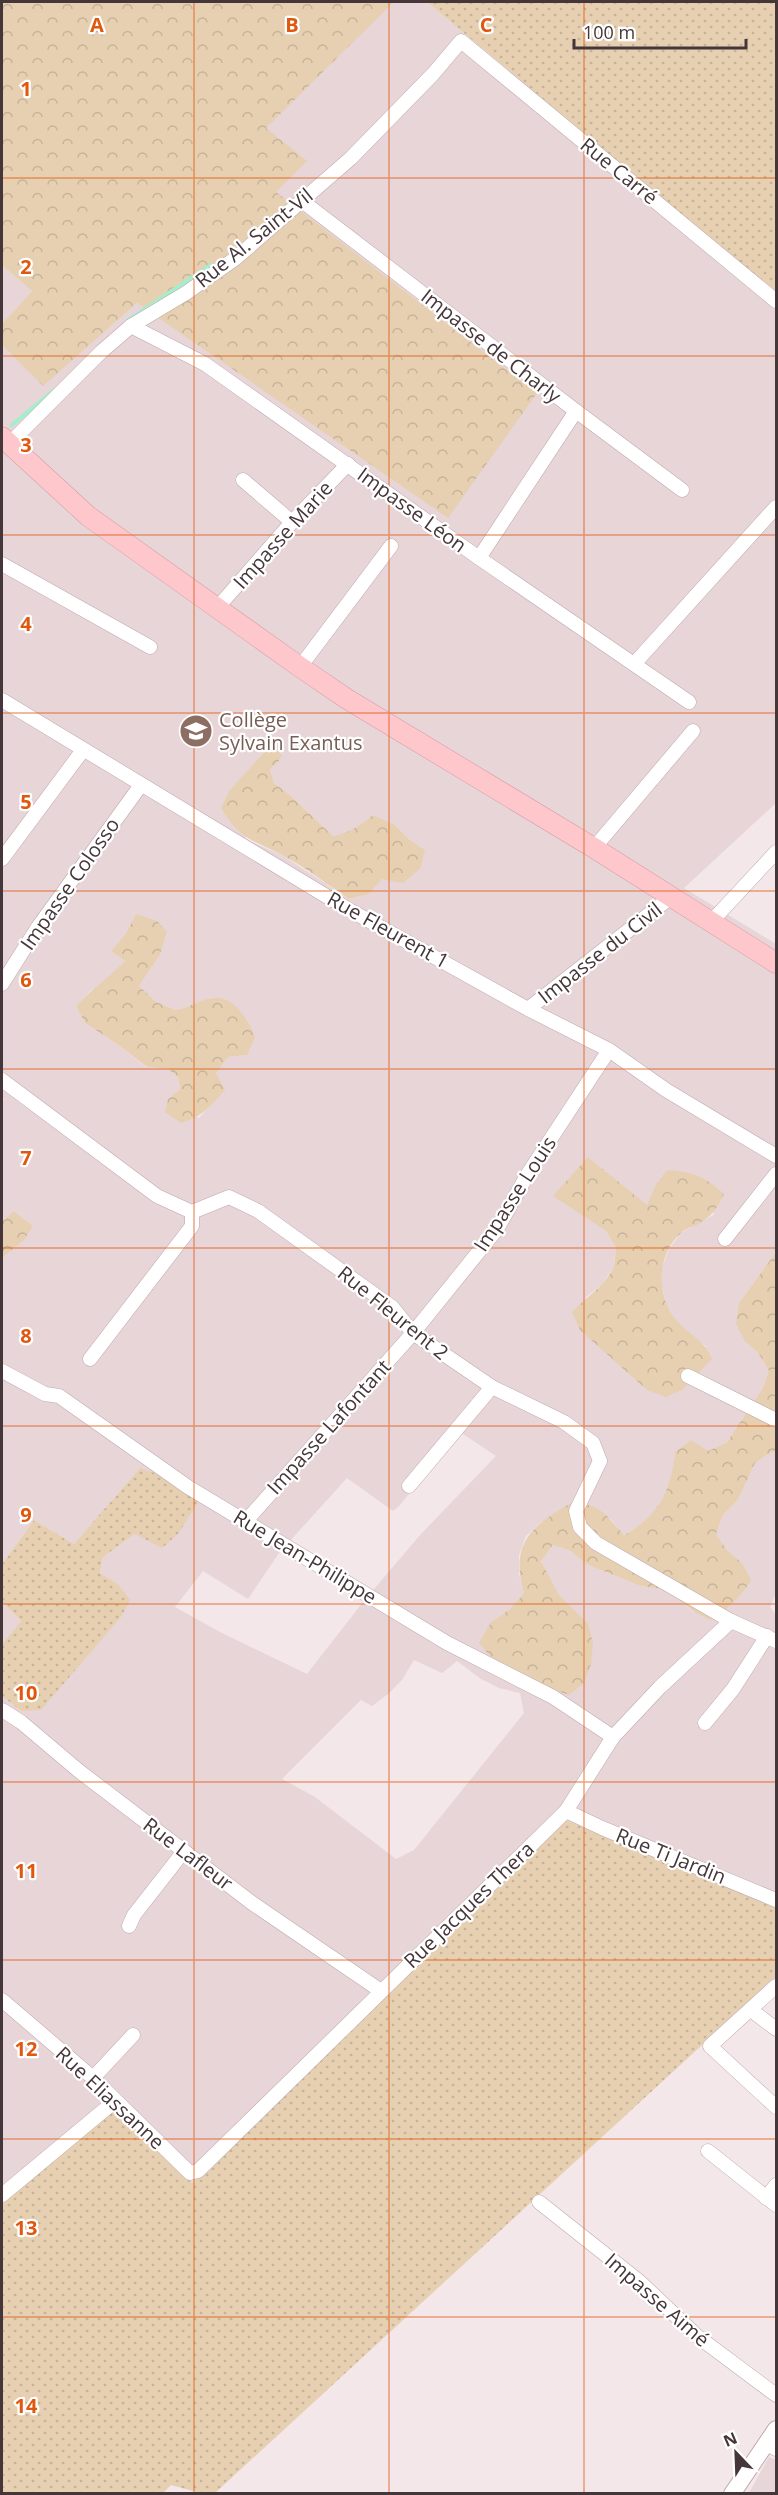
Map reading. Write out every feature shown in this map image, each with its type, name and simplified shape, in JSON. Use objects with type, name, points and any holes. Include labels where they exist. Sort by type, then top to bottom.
[{"type":"main road","points":[[5,441],[87,516],[347,699],[594,848],[777,963]]},
{"type":"street","name":"Rue Al. Saint-Vil","points":[[5,441],[131,326],[186,293],[236,258],[302,201],[351,158],[433,74],[461,41]]},
{"type":"street","name":"Rue Carré","points":[[461,41],[777,301]]},
{"type":"street","name":"Impasse de Charly","points":[[302,201],[682,490]]},
{"type":"street","name":"Impasse Léon","points":[[131,326],[205,364],[479,558],[689,702]]},
{"type":"street","points":[[479,558],[576,411]]},
{"type":"street","name":"Impasse Marie","points":[[218,607],[292,522],[348,464]]},
{"type":"street","points":[[243,480],[292,522]]},
{"type":"street","points":[[634,664],[777,507]]},
{"type":"street","points":[[300,667],[391,546]]},
{"type":"street","points":[[2,564],[150,647]]},
{"type":"street","name":"Rue Fleurent 1","points":[[2,700],[346,908],[528,1009],[609,1050],[666,1090],[777,1156]]},
{"type":"street","points":[[594,848],[693,731]]},
{"type":"street","points":[[2,859],[83,750]]},
{"type":"street","name":"Impasse Colosso","points":[[2,984],[38,927],[141,785]]},
{"type":"street","points":[[711,922],[777,852]]},
{"type":"street","name":"Impasse du Civil","points":[[528,1009],[671,897]]},
{"type":"street","name":"Impasse Louis","points":[[413,1333],[497,1229],[529,1172],[609,1050]]},
{"type":"street","points":[[2,1080],[157,1196],[192,1212],[192,1226],[90,1359]]},
{"type":"street","points":[[725,1239],[777,1174]]},
{"type":"street","name":"Rue Fleurent 2","points":[[192,1212],[229,1197],[258,1211],[392,1307],[413,1333],[492,1387],[564,1422],[592,1443],[600,1461],[576,1511],[580,1527],[596,1543],[731,1621],[772,1639]]},
{"type":"street","name":"Impasse Lafontant","points":[[246,1521],[413,1333]]},
{"type":"street","name":"Rue Jean-Philippe","points":[[2,1371],[45,1394],[59,1396],[188,1487],[447,1643],[552,1697],[614,1737]]},
{"type":"street","points":[[688,1376],[777,1420]]},
{"type":"street","points":[[409,1486],[492,1387]]},
{"type":"street","name":"Rue Jacques Thera","points":[[190,2174],[198,2172],[566,1811],[614,1737],[660,1687],[731,1621]]},
{"type":"street","points":[[705,1723],[772,1639]]},
{"type":"street","name":"Rue Lafleur","points":[[2,1710],[21,1722],[79,1771],[252,1903],[381,1990]]},
{"type":"street","name":"Rue Ti Jardin","points":[[566,1811],[777,1900]]},
{"type":"street","points":[[129,1926],[134,1915],[184,1851]]},
{"type":"street","points":[[777,1986],[710,2046],[777,2107]]},
{"type":"street","name":"Rue Eliassanne","points":[[2,2000],[93,2079],[190,2174]]},
{"type":"street","points":[[751,2010],[777,2029]]},
{"type":"street","points":[[93,2079],[133,2035]]},
{"type":"street","points":[[2,2195],[115,2101]]},
{"type":"street","points":[[708,2151],[771,2201],[777,2185]]},
{"type":"street","name":"Impasse Aimé","points":[[539,2202],[640,2282],[697,2336],[777,2396]]},
{"type":"street","points":[[732,2493],[771,2446],[777,2429]]},
{"type":"shaded area","points":[[394,2],[427,2],[776,294],[776,803],[684,888],[776,944],[776,1252],[739,1303],[745,1341],[759,1354],[769,1371],[762,1389],[727,1442],[708,1451],[675,1452],[673,1472],[667,1491],[656,1510],[642,1525],[623,1535],[611,1519],[575,1501],[541,1522],[526,1536],[519,1555],[519,1574],[524,1593],[510,1609],[491,1622],[587,1624],[559,1595],[541,1560],[553,1545],[571,1551],[586,1564],[641,1586],[660,1589],[678,1599],[693,1612],[742,1563],[727,1550],[716,1534],[723,1515],[738,1500],[755,1463],[771,1452],[776,1453],[776,1593],[770,1607],[776,1615],[776,1906],[561,1818],[192,2183],[113,2111],[2,2202],[2,1696],[21,1711],[92,1648],[121,1617],[118,1584],[100,1573],[103,1557],[135,1534],[140,1468],[74,1544],[34,1520],[2,1564],[2,1258],[23,1241],[13,1211],[2,1222],[2,1103],[4,1099],[2,1096],[2,345],[43,385],[137,303],[221,359],[537,393],[275,192],[265,128]],"holes":[[[271,745],[278,762],[270,769],[274,783],[333,836],[344,834],[373,816],[395,825],[425,850],[382,879],[369,894],[349,899],[282,855],[245,839]],[[136,914],[167,932],[160,955],[139,986],[156,1002],[176,1010],[214,997],[247,1055],[228,1057],[215,1074],[224,1090],[199,1118],[168,1099],[180,1089],[178,1077],[168,1069],[146,1067],[85,1023],[76,1006],[90,991],[107,980],[125,961],[111,951],[126,933]],[[588,1157],[647,1206],[655,1186],[715,1214],[681,1233],[669,1249],[662,1268],[662,1287],[667,1306],[677,1323],[708,1348],[585,1298],[602,1284],[613,1268],[616,1248],[606,1231],[554,1196]],[[460,1432],[496,1456],[421,1534],[363,1602],[307,1674],[220,1632],[175,1607],[203,1571],[248,1599],[279,1553],[347,1478],[393,1511]],[[414,1660],[442,1673],[457,1661],[481,1679],[499,1688],[520,1693],[524,1713],[414,1850],[396,1859],[315,1797],[282,1779],[361,1700],[372,1706],[402,1680]]]},
{"type":"shaded area","points":[[2,265],[32,291],[2,324]]},
{"type":"shaded area","points":[[2,1602],[21,1621],[2,1644]]},
{"type":"shaded area","points":[[769,2457],[776,2460],[776,2493],[749,2493]]},
{"type":"green space","points":[[2,2],[394,2],[266,128],[307,161],[276,192],[537,393],[448,518],[137,303],[43,386],[2,345],[2,324],[32,291],[2,265]]},
{"type":"green space","points":[[427,2],[776,2],[776,294]]},
{"type":"green space","points":[[271,745],[282,755],[270,769],[274,783],[333,836],[354,828],[373,815],[395,825],[425,850],[420,869],[403,883],[382,879],[369,894],[349,899],[299,865],[247,838],[228,819],[221,808],[230,790]]},
{"type":"green space","points":[[136,914],[157,921],[167,932],[160,955],[139,986],[156,1002],[176,1010],[212,998],[227,1000],[239,1010],[255,1037],[247,1055],[228,1057],[216,1073],[225,1090],[206,1110],[181,1123],[165,1112],[168,1099],[180,1089],[178,1077],[168,1069],[147,1067],[85,1023],[76,1006],[125,961],[111,951],[126,933]]},
{"type":"green space","points":[[588,1157],[647,1205],[655,1186],[667,1170],[698,1176],[724,1194],[710,1215],[674,1240],[662,1268],[662,1288],[668,1307],[678,1322],[703,1345],[712,1359],[683,1389],[666,1397],[647,1390],[580,1330],[572,1312],[600,1286],[609,1274],[614,1266],[616,1248],[606,1231],[553,1196]]},
{"type":"green space","points":[[13,1211],[33,1226],[23,1241],[2,1258],[2,1222]]},
{"type":"green space","points":[[776,1252],[776,1453],[771,1452],[755,1463],[738,1500],[723,1515],[716,1534],[727,1550],[742,1563],[751,1580],[747,1586],[733,1603],[710,1620],[660,1589],[641,1586],[586,1564],[571,1551],[553,1545],[541,1561],[559,1595],[588,1624],[593,1643],[591,1664],[584,1683],[569,1695],[540,1685],[494,1661],[479,1643],[491,1622],[510,1609],[524,1593],[520,1575],[522,1548],[536,1527],[575,1501],[598,1509],[624,1535],[646,1520],[661,1501],[670,1479],[675,1452],[691,1440],[708,1451],[727,1442],[762,1389],[769,1371],[759,1354],[745,1341],[736,1324],[739,1303]]},
{"type":"green space","points":[[140,1468],[169,1478],[199,1501],[178,1534],[162,1548],[135,1534],[103,1557],[100,1573],[118,1584],[130,1600],[121,1617],[41,1710],[21,1711],[2,1696],[2,1644],[21,1621],[2,1602],[2,1564],[34,1520],[74,1544]]},
{"type":"green space","points":[[561,1818],[776,1906],[776,1977],[215,2493],[200,2493],[171,2485],[162,2494],[2,2494],[2,2202],[113,2111],[192,2183]]},
{"type":"waterway","points":[[127,321],[211,265]]},
{"type":"waterway","points":[[12,425],[54,390]]},
{"type":"place","name":"Collège Sylvain Exantus","points":[[196,731]]}]
